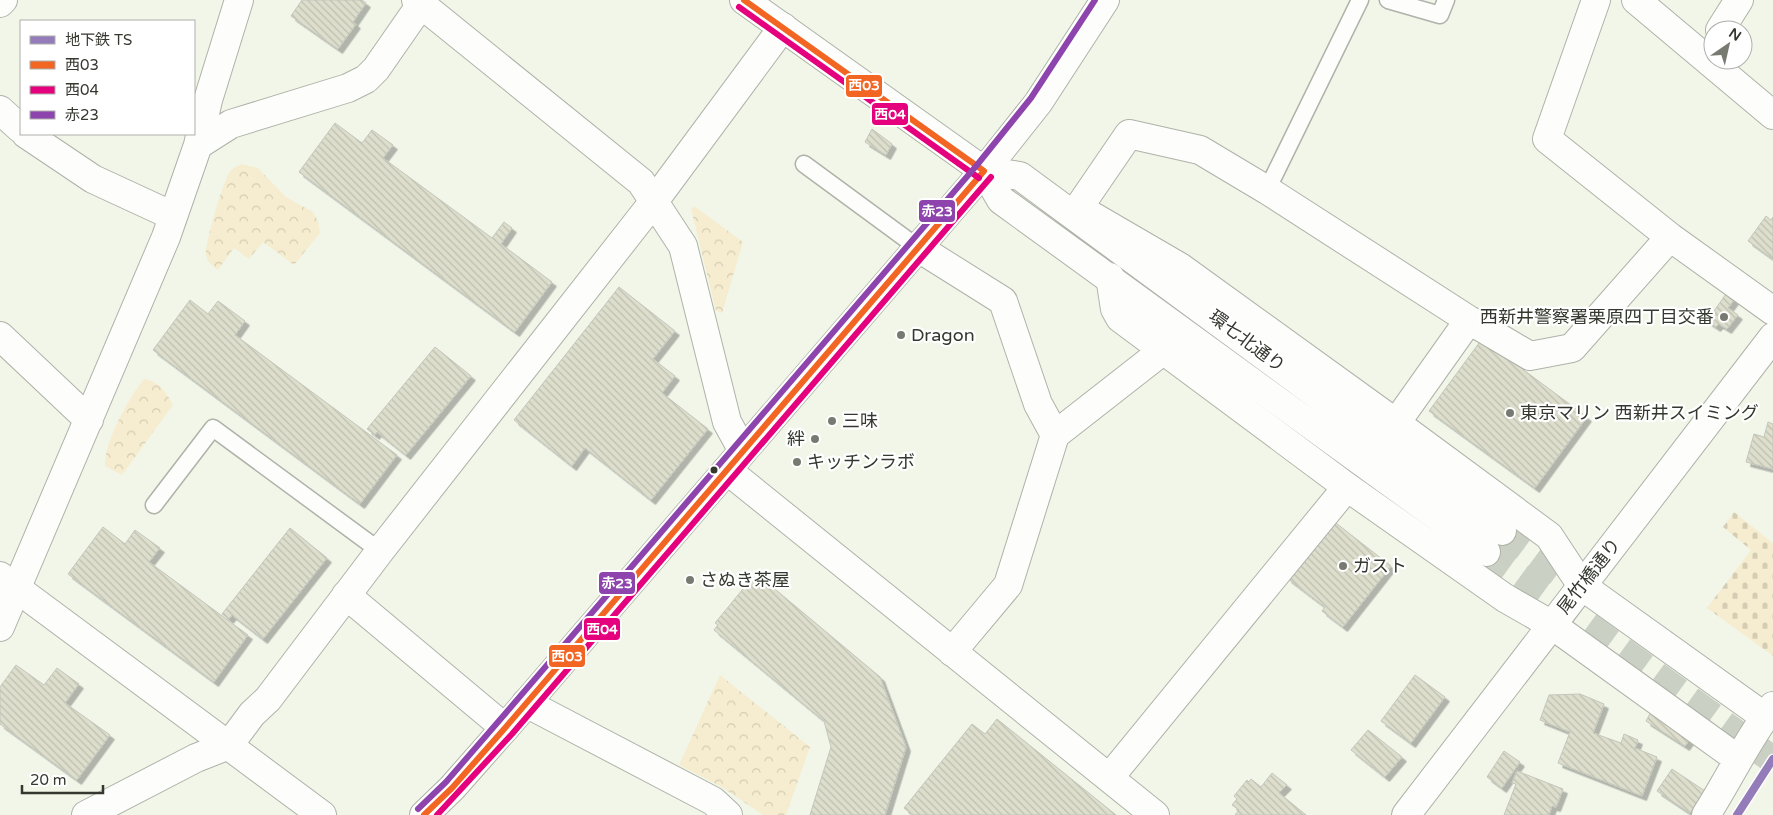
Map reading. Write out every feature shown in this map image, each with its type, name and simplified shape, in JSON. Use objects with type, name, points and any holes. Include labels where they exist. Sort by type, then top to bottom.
[{"type":"street","points":[[0,3],[3,0]]},
{"type":"street","points":[[0,627],[9,582],[89,420],[173,216],[198,145],[208,100],[239,0]]},
{"type":"street","name":"環七北通り","points":[[744,0],[984,171],[1001,200],[1110,278],[1494,542],[1070,206],[1020,176],[984,171]]},
{"type":"street","points":[[429,813],[505,728],[984,171],[1038,103],[1105,0]]},
{"type":"street","points":[[1596,0],[1547,139],[1670,237],[1773,311]]},
{"type":"street","points":[[1636,0],[1703,45]]},
{"type":"street","points":[[1726,20],[1739,0]]},
{"type":"street","points":[[198,145],[231,124],[348,88],[366,79],[420,1],[641,182],[654,200],[682,246],[727,422],[735,461],[952,652],[1154,815]]},
{"type":"street","points":[[86,815],[196,758],[229,745],[252,714],[268,699],[380,551],[654,200],[783,27]]},
{"type":"street","points":[[1729,70],[1773,115]]},
{"type":"street","points":[[0,110],[20,128]]},
{"type":"street","points":[[1670,237],[1572,348],[1530,356],[1470,320],[1267,190],[1200,150],[1131,134],[1070,206],[1180,267],[1396,423],[1549,536],[1582,586],[1769,712],[1738,759],[1726,784],[1706,815]]},
{"type":"street","points":[[27,135],[94,180],[173,216]]},
{"type":"street","points":[[917,247],[1003,301],[1038,404],[1055,435]]},
{"type":"street","points":[[1110,278],[1115,309],[1120,318],[1165,349],[1347,487],[1505,598],[1552,624],[1738,759]]},
{"type":"street","points":[[1396,423],[1470,320]]},
{"type":"street","points":[[0,336],[89,420]]},
{"type":"street","name":"尾竹橋通り","points":[[1406,815],[1773,337]]},
{"type":"street","points":[[952,652],[1008,585],[1055,435],[1165,349]]},
{"type":"street","points":[[1109,778],[1347,487]]},
{"type":"street","points":[[9,582],[322,815]]},
{"type":"street","points":[[346,595],[505,728]]},
{"type":"street","points":[[526,703],[713,801],[728,815]]},
{"type":"lane","points":[[1267,190],[1360,0]]},
{"type":"lane","points":[[1388,0],[1440,15],[1446,0]]},
{"type":"lane","points":[[804,164],[917,247]]},
{"type":"lane","points":[[154,506],[213,428],[380,551]]},
{"type":"green space","points":[[242,164],[258,168],[286,197],[313,212],[318,221],[320,233],[294,265],[263,242],[249,259],[234,248],[218,270],[208,260],[206,249],[208,240],[214,214],[226,179],[230,171]]},
{"type":"green space","points":[[694,206],[743,242],[722,313],[716,311],[691,209]]},
{"type":"green space","points":[[144,379],[154,382],[162,388],[173,405],[122,475],[105,466],[106,456],[119,420],[131,397]]},
{"type":"green space","points":[[1734,512],[1773,543],[1773,656],[1707,608],[1751,550],[1723,527]]},
{"type":"green space","points":[[720,675],[810,747],[786,815],[763,815],[722,787],[679,765]]},
{"type":"building","points":[[302,0],[362,0],[366,3],[353,22],[356,24],[338,49],[291,16]]},
{"type":"building","points":[[335,123],[362,143],[372,130],[393,145],[383,158],[492,238],[504,222],[512,228],[501,244],[552,282],[515,332],[299,172]]},
{"type":"building","points":[[872,129],[892,144],[886,155],[865,142]]},
{"type":"building","points":[[1766,216],[1771,220],[1773,217],[1773,259],[1748,241]]},
{"type":"building","points":[[619,287],[675,331],[653,359],[675,376],[662,393],[708,429],[651,500],[585,448],[572,466],[514,420]]},
{"type":"building","points":[[1726,294],[1734,300],[1728,308],[1738,315],[1727,329],[1719,324],[1716,327],[1707,321]]},
{"type":"building","points":[[190,300],[208,314],[218,301],[245,321],[235,335],[397,455],[360,504],[153,350]]},
{"type":"building","points":[[1482,339],[1587,417],[1535,488],[1429,411]]},
{"type":"building","points":[[435,347],[471,376],[406,455],[377,432],[375,435],[367,429]]},
{"type":"building","points":[[1768,422],[1773,424],[1773,469],[1746,462],[1754,434],[1764,437]]},
{"type":"building","points":[[1332,520],[1391,566],[1343,627],[1322,611],[1325,607],[1287,578]]},
{"type":"building","points":[[103,527],[125,544],[135,530],[160,548],[149,562],[248,635],[214,682],[68,574]]},
{"type":"building","points":[[290,528],[327,558],[263,639],[232,615],[229,619],[222,614]]},
{"type":"building","points":[[752,578],[760,584],[764,580],[880,677],[906,747],[885,815],[810,815],[831,747],[824,721],[714,630],[718,625],[715,623]]},
{"type":"building","points":[[16,665],[44,685],[57,668],[79,684],[65,703],[110,735],[77,780],[0,724],[0,687]]},
{"type":"building","points":[[1415,675],[1445,697],[1411,743],[1381,721]]},
{"type":"building","points":[[1580,694],[1604,704],[1593,733],[1621,743],[1624,734],[1638,740],[1635,748],[1657,757],[1642,796],[1558,763],[1570,732],[1540,720],[1549,695]]},
{"type":"building","points":[[1651,712],[1690,739],[1685,746],[1646,721]]},
{"type":"building","points":[[997,719],[1116,815],[913,815],[904,808],[972,724],[985,734]]},
{"type":"building","points":[[1368,730],[1402,757],[1385,777],[1351,750]]},
{"type":"building","points":[[1504,751],[1520,762],[1502,788],[1487,777]]},
{"type":"building","points":[[1672,769],[1705,791],[1690,813],[1657,791]]},
{"type":"building","points":[[1517,771],[1563,789],[1556,807],[1552,806],[1549,815],[1504,815],[1516,784],[1512,783]]},
{"type":"building","points":[[1272,773],[1287,785],[1279,793],[1306,815],[1235,815],[1239,810],[1232,805],[1237,799],[1234,796],[1247,780],[1249,782],[1251,779],[1261,787]]},
{"type":"tunnel","points":[[1502,531],[1585,592]]},
{"type":"tunnel","points":[[1486,552],[1773,760]]},
{"type":"metro line","name":"TS","points":[[1737,815],[1773,759]]},
{"type":"transit line","name":"西03","points":[[744,0],[984,171]]},
{"type":"transit line","name":"赤23","points":[[418,809],[446,782],[977,165],[1031,98],[1095,0]]},
{"type":"transit line","name":"西04","points":[[739,7],[979,178]]},
{"type":"transit line","name":"西03","points":[[424,815],[452,788],[505,728],[984,171]]},
{"type":"transit line","name":"西04","points":[[437,815],[512,734],[991,177]]},
{"type":"place","name":"西新井警察署栗原四丁目交番","points":[[1724,317]]},
{"type":"place","name":"Dragon","points":[[901,335]]},
{"type":"place","name":"東京マリン 西新井スイミング","points":[[1510,413]]},
{"type":"place","name":"三味","points":[[832,421]]},
{"type":"place","name":"絆","points":[[815,439]]},
{"type":"place","name":"キッチンラボ","points":[[797,462]]},
{"type":"place","name":"ガスト","points":[[1343,566]]},
{"type":"place","name":"さぬき茶屋","points":[[690,580]]}]
